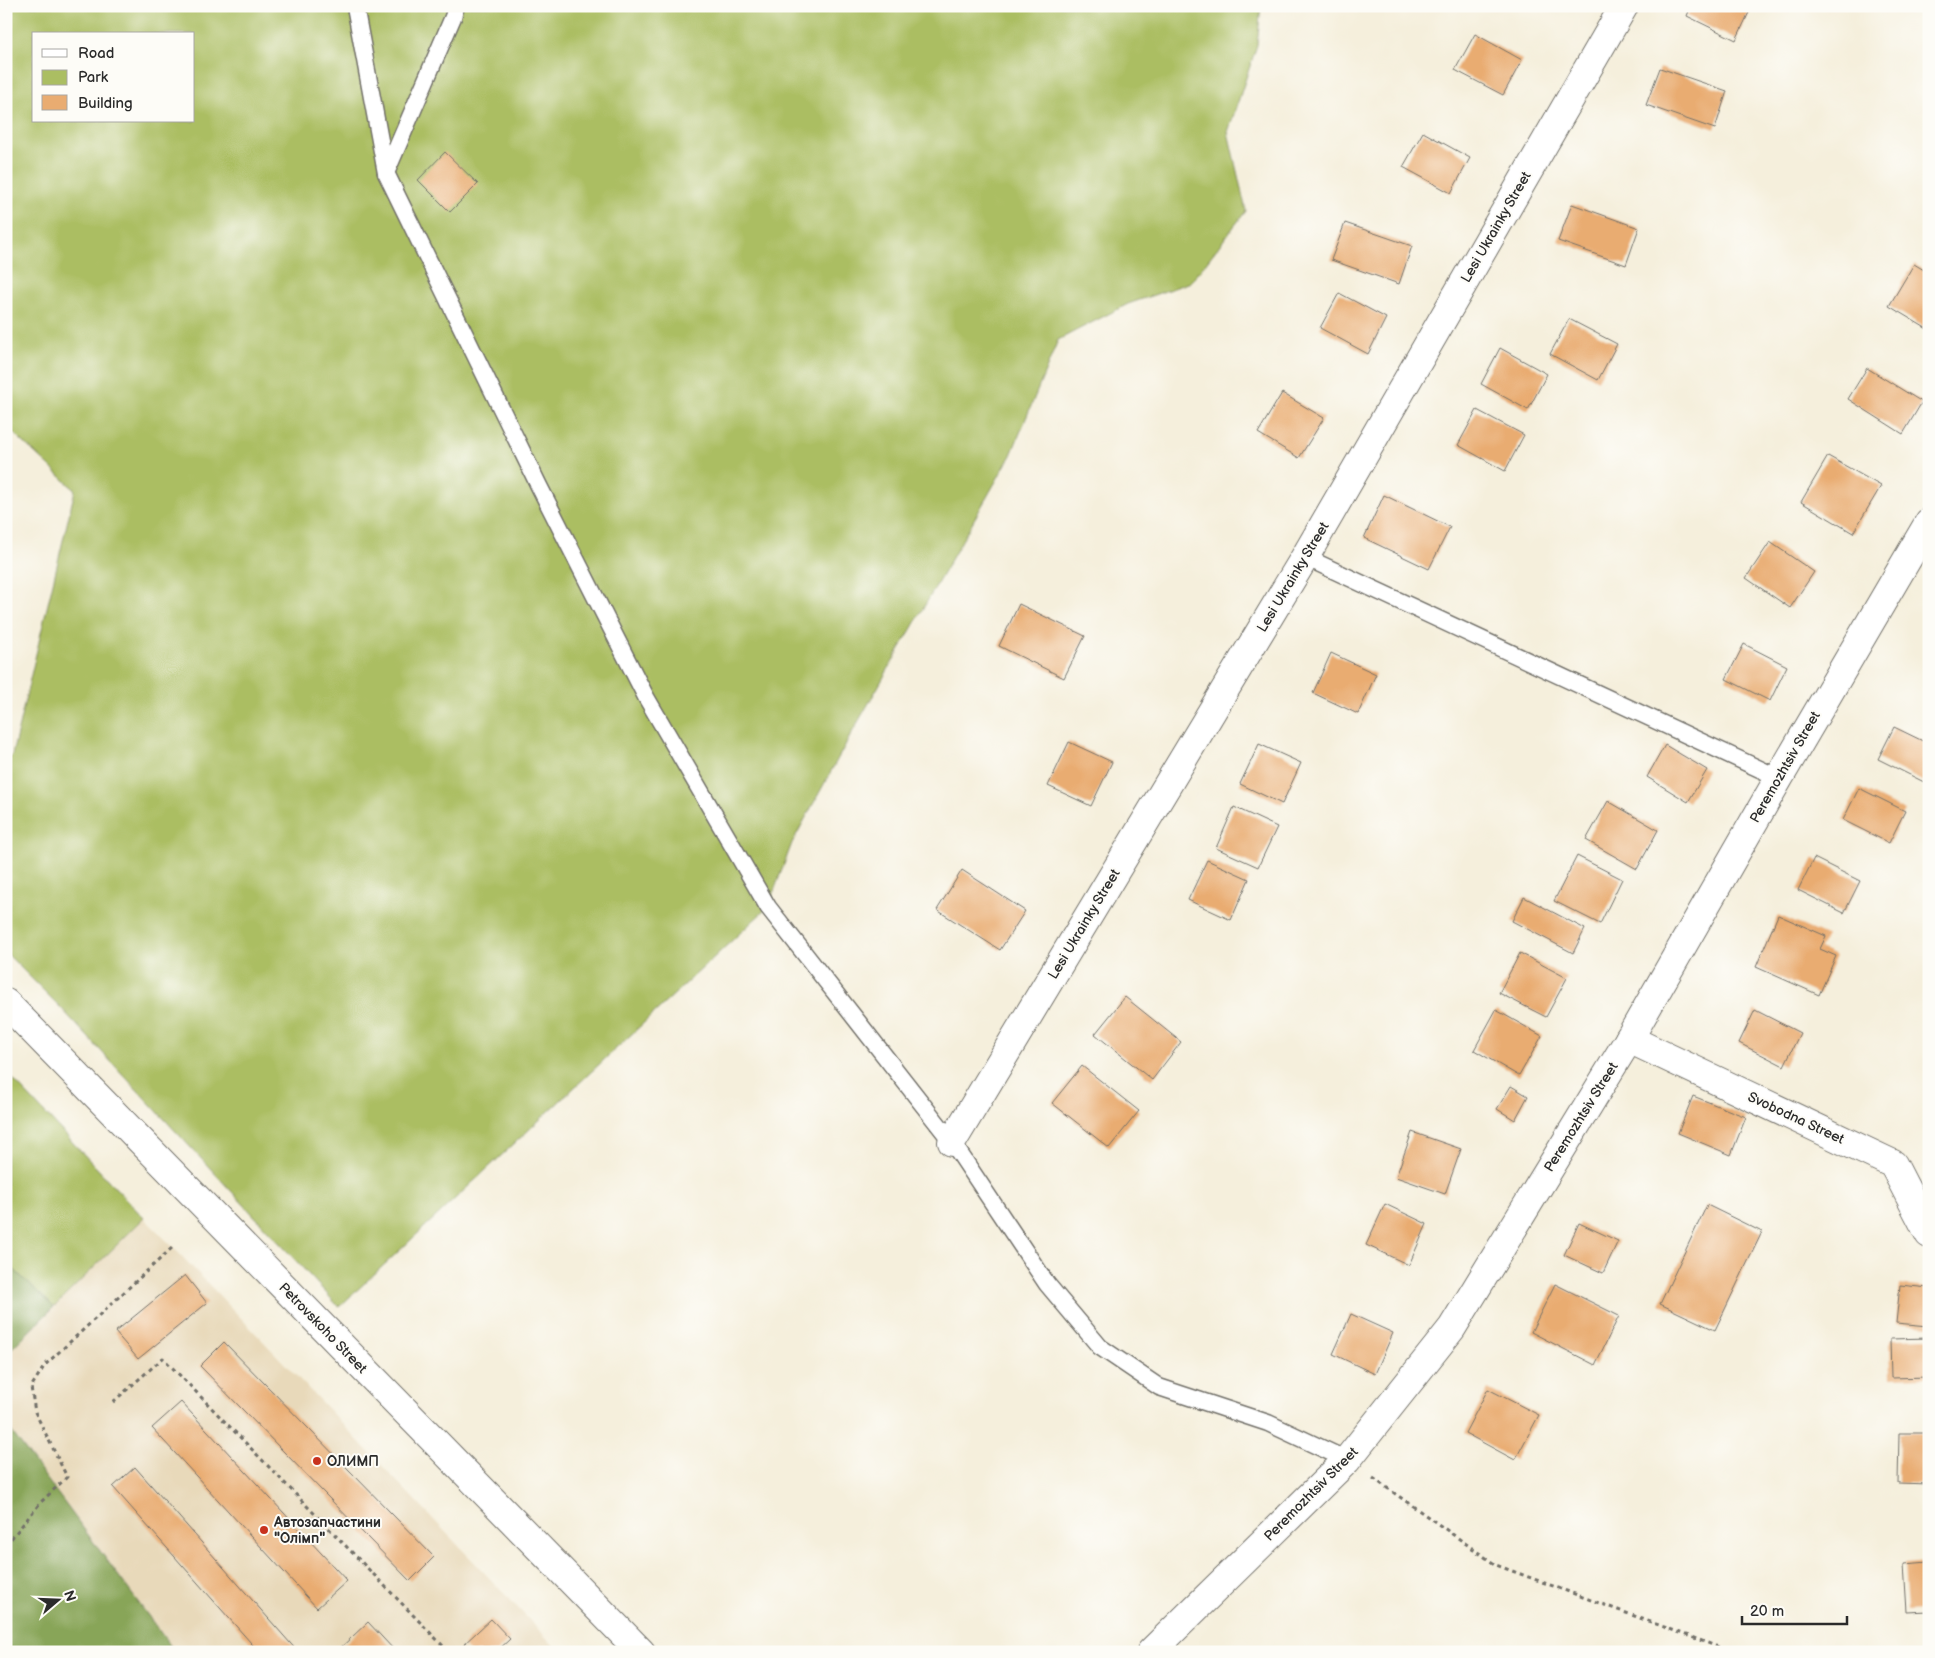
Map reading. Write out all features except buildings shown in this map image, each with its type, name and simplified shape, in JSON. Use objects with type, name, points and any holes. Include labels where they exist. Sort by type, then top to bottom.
[{"type":"main road","name":"Lesi Ukrainky Street","points":[[952,1142],[1305,557],[1624,6]]},
{"type":"main road","name":"Peremozhtsiv Street","points":[[1151,1652],[1347,1460],[1452,1328],[1629,1039],[1929,522]]},
{"type":"main road","name":"Petrovskoho Street","points":[[6,1003],[641,1652]]},
{"type":"main road","name":"Svobodna Street","points":[[1629,1039],[1893,1164],[1929,1234]]},
{"type":"lane","points":[[355,6],[386,172],[539,486],[646,698],[768,907],[952,1142],[1047,1284],[1100,1347],[1159,1387],[1268,1423],[1347,1460]]},
{"type":"lane","points":[[386,172],[453,17],[456,6]]},
{"type":"lane","points":[[1305,557],[1779,778]]},
{"type":"path","points":[[6,1545],[41,1502],[67,1477],[35,1412],[31,1387],[45,1365],[173,1247]]},
{"type":"path","points":[[112,1402],[163,1358],[449,1652]]},
{"type":"path","points":[[1347,1460],[1496,1565],[1732,1652]]},
{"type":"shaded area","name":"Автозапчастини \"Олімп\"","points":[[144,1218],[560,1652],[175,1652],[6,1424],[6,1354]]},
{"type":"green space","points":[[6,6],[1261,6],[1257,45],[1228,132],[1246,211],[1191,282],[1128,304],[1058,340],[1011,455],[854,729],[792,843],[768,907],[339,1307],[62,1009],[6,953],[6,762],[12,755],[75,490],[6,426]]},
{"type":"green space","points":[[6,1072],[144,1218],[54,1307],[11,1267],[6,1266]]},
{"type":"green space","points":[[6,1266],[11,1267],[54,1307],[6,1354]]},
{"type":"green space","points":[[6,1424],[175,1652],[6,1652]]},
{"type":"place","name":"ОЛИМП","points":[[317,1461]]},
{"type":"place","name":"Автозапчастини \"Олімп\"","points":[[264,1530]]}]
